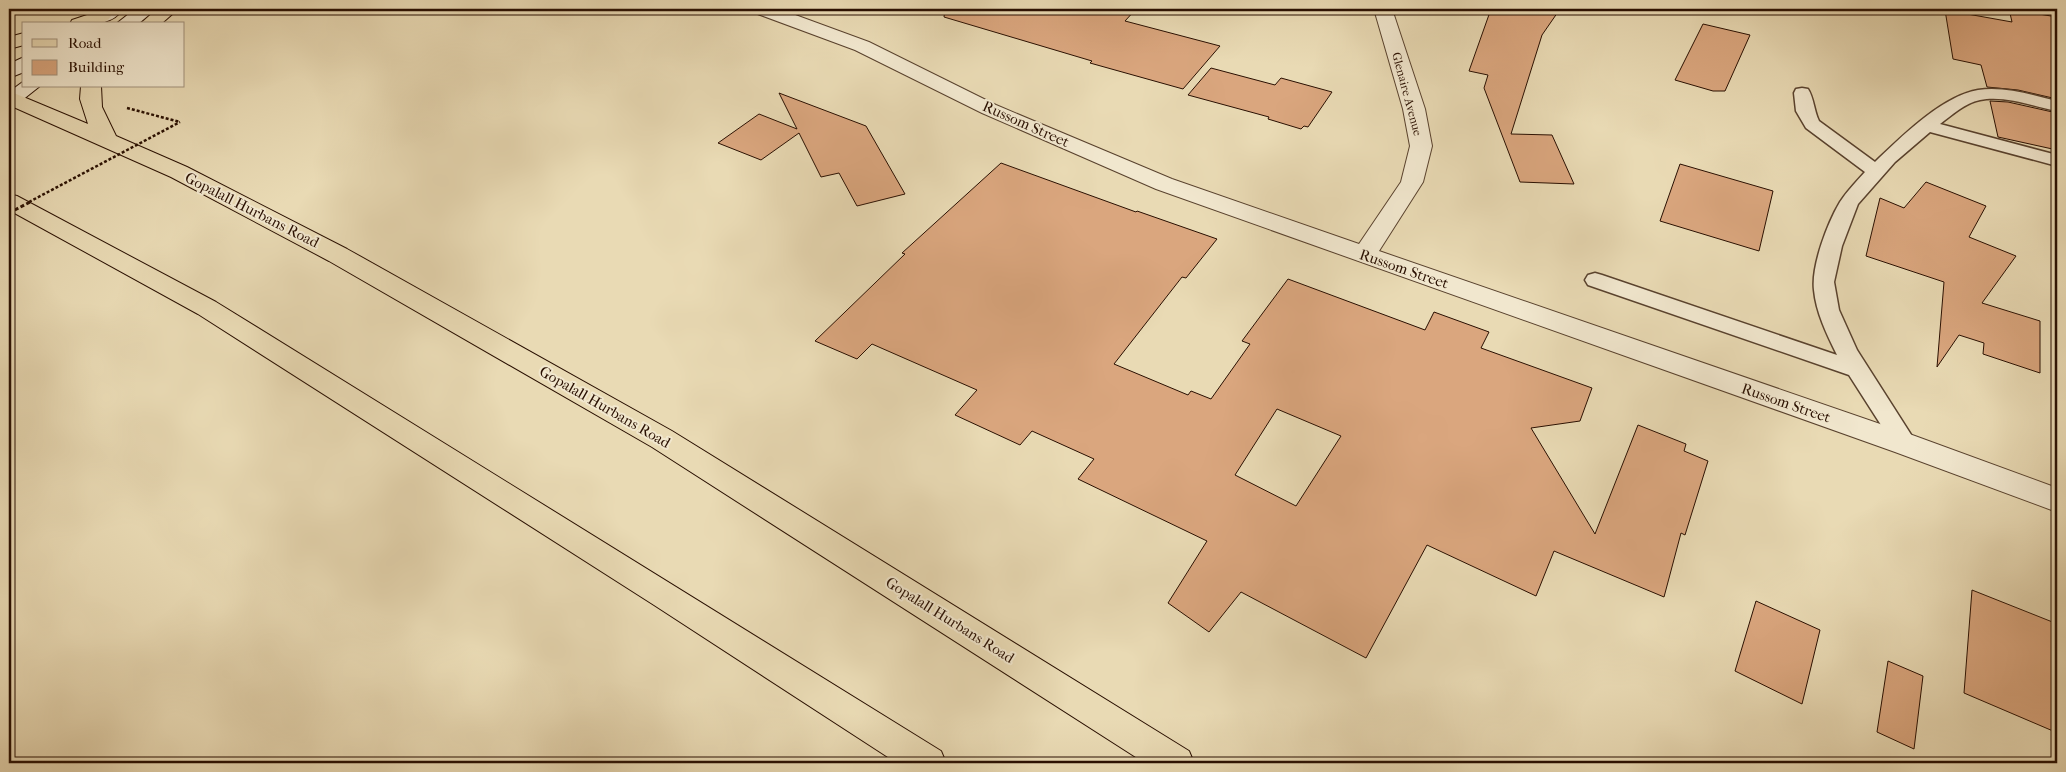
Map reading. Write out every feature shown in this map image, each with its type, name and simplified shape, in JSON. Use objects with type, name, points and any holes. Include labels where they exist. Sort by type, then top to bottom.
[{"type":"main road","points":[[152,22],[169,9]]},
{"type":"main road","points":[[85,22],[102,16]]},
{"type":"main road","points":[[9,42],[22,40]]},
{"type":"main road","points":[[90,88],[89,91],[95,117],[108,142]]},
{"type":"main road","name":"Gopalall Hurbans Road","points":[[14,91],[108,142],[178,172],[338,255],[662,439],[1176,763]]},
{"type":"main road","points":[[10,206],[207,308],[665,595],[928,763]]},
{"type":"street","points":[[128,22],[148,9]]},
{"type":"street","name":"Russom Street","points":[[762,9],[862,46],[989,109],[1164,184],[1905,444],[2057,500]]},
{"type":"street","name":"Glenaire Avenue","points":[[1364,255],[1412,182],[1421,146],[1414,109],[1382,9]]},
{"type":"street","points":[[14,91],[22,69]]},
{"type":"lane","points":[[1802,93],[1805,111],[1812,124],[1876,172]]},
{"type":"lane","points":[[1905,444],[1834,328],[1824,288],[1832,245],[1849,203],[1876,172],[1953,105],[1977,95],[2009,96],[2057,106]]},
{"type":"lane","points":[[1927,126],[2057,162]]},
{"type":"lane","points":[[1595,280],[1858,370]]},
{"type":"path","points":[[10,206],[180,122],[122,106]]},
{"type":"building","points":[[945,9],[1136,9],[1125,21],[1220,46],[1183,89],[1090,63],[1092,61],[944,17]]},
{"type":"building","points":[[1491,9],[1560,9],[1542,35],[1511,134],[1552,135],[1574,184],[1520,182],[1484,88],[1488,75],[1469,71]]},
{"type":"building","points":[[2009,9],[2057,17],[2057,99],[2018,90],[1987,87],[1981,65],[1953,59],[1945,10],[2012,22]]},
{"type":"building","points":[[1703,24],[1750,35],[1725,91],[1713,91],[1675,80]]},
{"type":"building","points":[[1211,68],[1275,85],[1281,78],[1332,92],[1308,127],[1304,126],[1301,129],[1268,119],[1269,117],[1188,95]]},
{"type":"building","points":[[779,93],[866,126],[905,194],[857,206],[839,173],[821,177],[799,133],[761,160],[718,143],[759,114],[797,129]]},
{"type":"building","points":[[1990,101],[2008,102],[2057,113],[2057,150],[1998,137]]},
{"type":"building","points":[[1001,163],[1217,239],[1186,278],[1182,277],[1114,364],[1188,395],[1191,391],[1211,399],[1250,344],[1242,341],[1288,279],[1425,330],[1434,312],[1489,332],[1481,348],[1592,388],[1580,421],[1531,428],[1595,534],[1638,425],[1686,444],[1684,451],[1708,461],[1685,535],[1681,533],[1664,597],[1554,551],[1536,596],[1427,545],[1366,658],[1241,592],[1209,632],[1168,603],[1207,541],[1078,479],[1094,459],[1032,431],[1020,445],[955,415],[977,390],[872,344],[857,359],[815,341],[905,254],[902,253]],"holes":[[[1277,409],[1341,436],[1296,506],[1235,475]]]},
{"type":"building","points":[[1680,164],[1773,191],[1759,251],[1660,221]]},
{"type":"building","points":[[1926,182],[1986,206],[1969,237],[2016,256],[1982,303],[2040,321],[2040,373],[1983,354],[1984,343],[1959,335],[1937,367],[1944,282],[1866,256],[1880,198],[1904,208]]},
{"type":"building","points":[[1972,590],[2055,623],[2053,731],[1964,693]]},
{"type":"building","points":[[1756,601],[1820,630],[1802,704],[1735,671]]},
{"type":"building","points":[[1888,661],[1923,676],[1914,749],[1877,732]]}]
